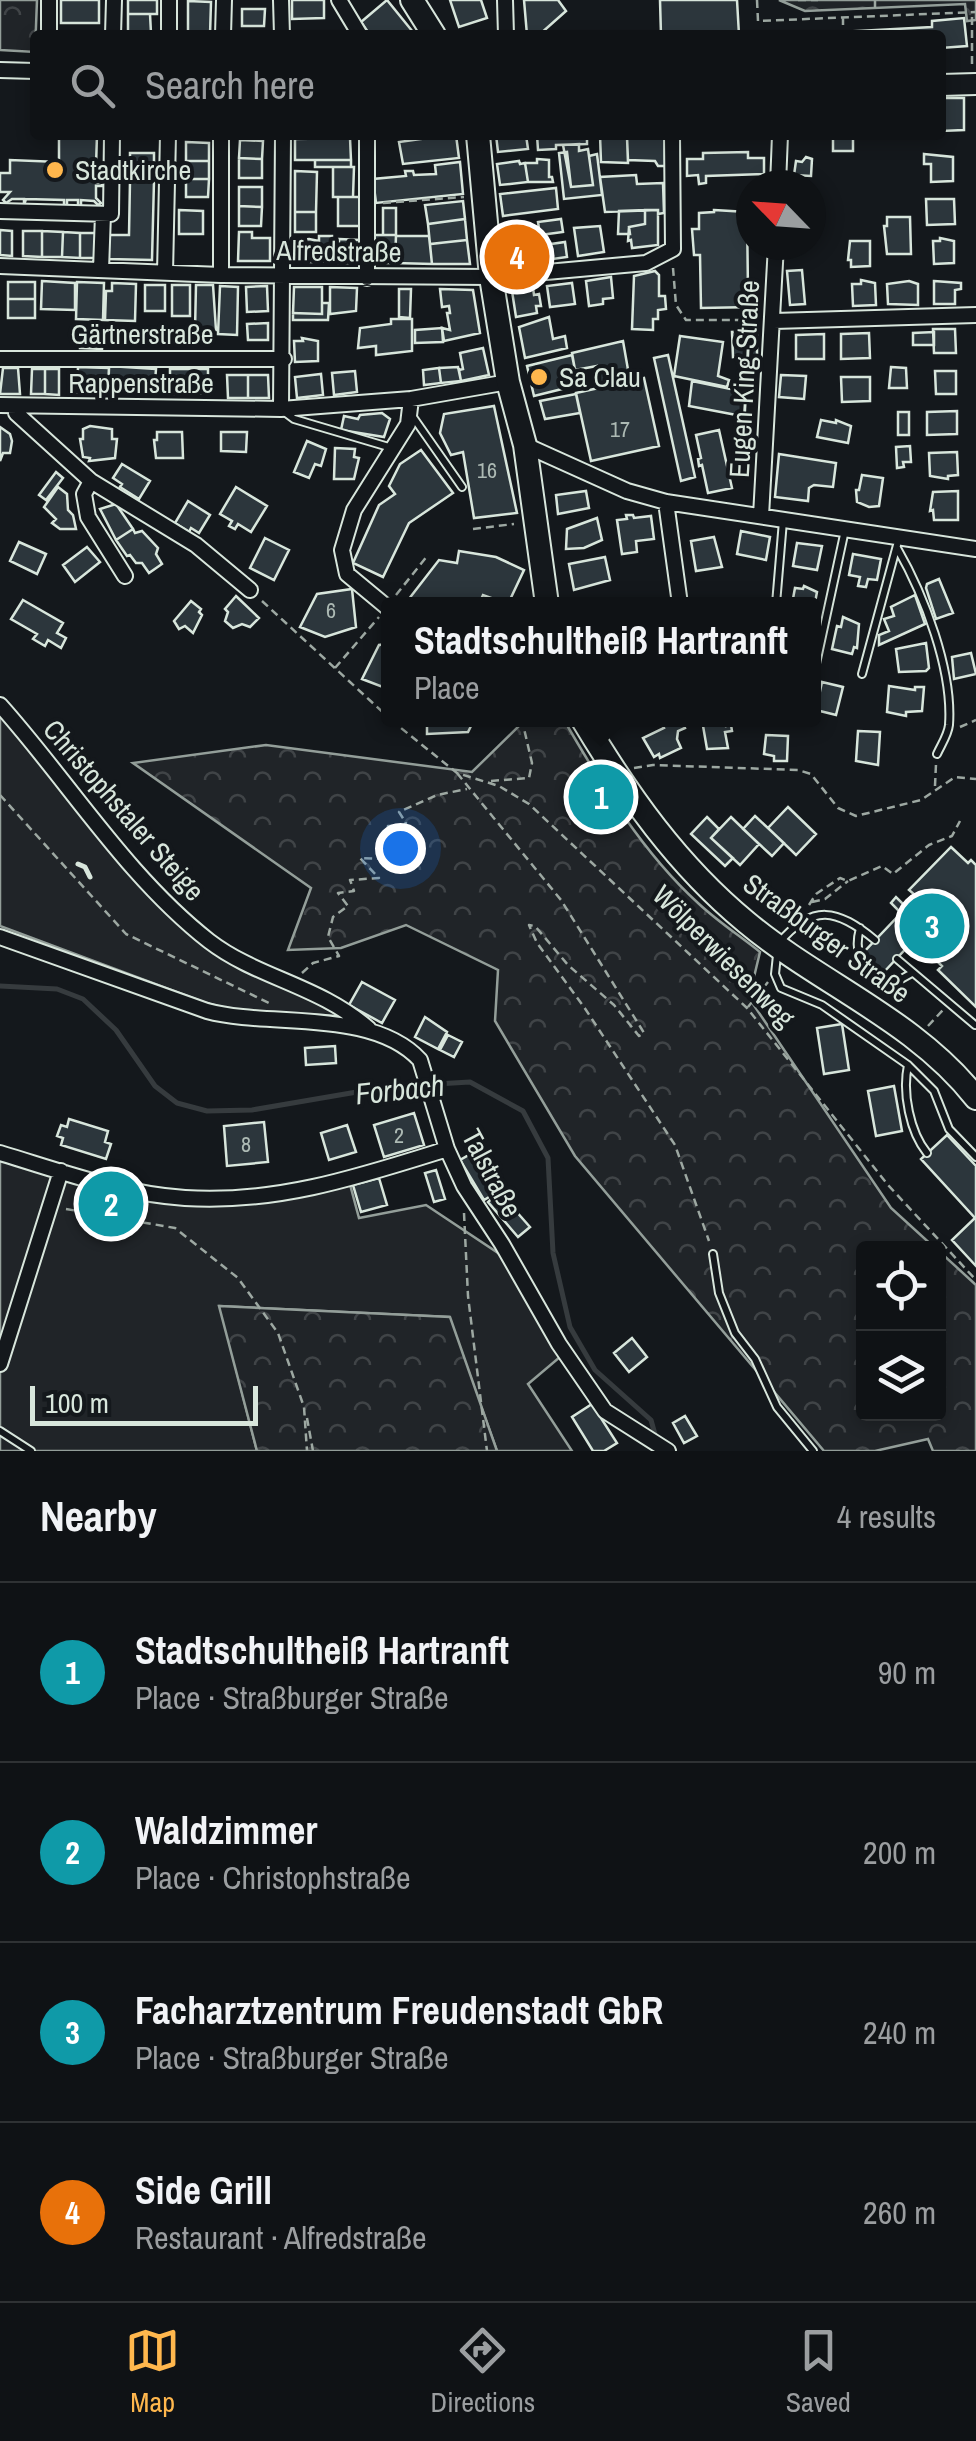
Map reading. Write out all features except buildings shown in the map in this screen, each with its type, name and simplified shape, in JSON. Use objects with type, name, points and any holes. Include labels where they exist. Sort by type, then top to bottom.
[{"type":"main road","points":[[416,5],[431,30]]},
{"type":"main road","points":[[416,5],[444,30]]},
{"type":"main road","points":[[946,83],[974,74]]},
{"type":"main road","points":[[478,140],[491,277],[508,382],[525,445],[546,597]]},
{"type":"main road","name":"Straßburger Straße","points":[[587,727],[673,852],[747,923],[894,1022],[945,1063],[976,1098]]},
{"type":"street","points":[[49,0],[49,30]]},
{"type":"street","points":[[113,30],[114,0]]},
{"type":"street","points":[[169,0],[169,30]]},
{"type":"street","points":[[223,30],[224,0]]},
{"type":"street","points":[[281,0],[282,30]]},
{"type":"street","points":[[339,0],[357,30]]},
{"type":"street","points":[[505,0],[506,30]]},
{"type":"street","points":[[0,68],[30,71]]},
{"type":"street","points":[[102,270],[112,140]]},
{"type":"street","points":[[165,273],[168,140]]},
{"type":"street","points":[[221,140],[221,274]]},
{"type":"street","points":[[282,409],[283,140]]},
{"type":"street","points":[[366,278],[367,140]]},
{"type":"street","points":[[672,140],[672,248]]},
{"type":"street","points":[[779,170],[780,140]]},
{"type":"street","points":[[0,211],[107,214]]},
{"type":"street","name":"Alfredstraße","points":[[0,266],[366,278],[491,277],[646,264],[672,248]]},
{"type":"street","name":"Eugen-King-Straße","points":[[760,516],[776,260]]},
{"type":"street","points":[[774,320],[976,314]]},
{"type":"street","name":"Gärtnerstraße","points":[[0,359],[284,359]]},
{"type":"street","name":"Rappenstraße","points":[[8,406],[282,409],[410,405],[508,382]]},
{"type":"street","points":[[381,601],[347,574],[342,550],[354,510],[408,424],[410,405]]},
{"type":"street","points":[[8,406],[91,481],[196,545],[250,590]]},
{"type":"street","points":[[525,445],[627,491],[666,502],[845,530],[897,543],[976,548]]},
{"type":"street","points":[[91,481],[84,494],[88,518],[125,576]]},
{"type":"street","points":[[666,502],[679,597]]},
{"type":"street","name":"Christophstaler Steige","points":[[0,705],[131,865],[197,931],[236,958],[345,1008],[370,1031]]},
{"type":"street","name":"Talstraße","points":[[0,937],[232,1018],[306,1021],[370,1031],[401,1044],[420,1060],[446,1149],[464,1186],[559,1344],[605,1412],[668,1451]]},
{"type":"street","points":[[0,1153],[158,1195],[243,1198],[300,1192],[446,1149]]},
{"type":"street","points":[[0,1364],[61,1171]]},
{"type":"lane","points":[[410,405],[462,487]]},
{"type":"lane","name":"Rappenstraße","points":[[282,409],[294,419],[394,448]]},
{"type":"lane","points":[[777,597],[784,520]]},
{"type":"lane","points":[[821,641],[845,530]]},
{"type":"lane","points":[[862,674],[897,543]]},
{"type":"lane","points":[[897,543],[913,576],[946,678],[949,729],[936,754]]},
{"type":"lane","points":[[875,940],[844,919],[818,914],[796,922],[778,944],[775,974],[780,988],[822,1005],[908,1066],[934,1091],[949,1129],[976,1157]]},
{"type":"lane","points":[[860,928],[855,946],[858,958],[872,971],[894,984],[912,973]]},
{"type":"lane","points":[[896,959],[976,1025]]},
{"type":"lane","points":[[908,1066],[905,1080],[915,1139],[927,1153]]},
{"type":"lane","points":[[713,1254],[719,1293],[734,1332],[755,1359],[777,1407],[813,1451]]},
{"type":"lane","points":[[0,1430],[31,1451]]},
{"type":"path","points":[[758,0],[758,20],[974,12],[974,74]]},
{"type":"path","points":[[798,0],[818,0]]},
{"type":"path","points":[[875,0],[875,16]]},
{"type":"path","points":[[843,17],[843,30]]},
{"type":"path","points":[[366,204],[484,196]]},
{"type":"path","points":[[672,248],[676,305],[686,320],[774,320]]},
{"type":"path","points":[[472,529],[536,521]]},
{"type":"path","points":[[395,597],[428,555]]},
{"type":"path","name":"Wölperwiesenweg","points":[[250,590],[381,710]]},
{"type":"path","points":[[334,669],[381,614]]},
{"type":"path","points":[[949,729],[976,720]]},
{"type":"path","name":"Wölperwiesenweg","points":[[401,727],[457,773],[489,782],[529,804],[747,1008],[888,1185],[976,1280]]},
{"type":"path","points":[[489,782],[529,778],[532,763],[524,727]]},
{"type":"path","points":[[934,788],[936,754]]},
{"type":"path","points":[[629,768],[653,765],[798,770],[811,774],[838,808],[856,816],[921,800],[955,777],[976,779]]},
{"type":"path","points":[[457,773],[562,900],[644,1033],[639,1036],[614,1005],[568,965],[535,926],[529,925],[536,942],[675,1145],[713,1254]]},
{"type":"path","points":[[294,983],[313,963],[340,956],[328,937],[333,917],[348,906],[338,893],[354,890],[350,880],[379,878],[360,858],[384,859],[388,826],[402,826],[406,822],[399,812],[437,794],[468,788]]},
{"type":"path","points":[[0,795],[126,934],[274,1005]]},
{"type":"path","points":[[811,902],[825,900],[848,881],[882,866],[893,874],[929,845],[952,836],[960,821]]},
{"type":"path","points":[[796,922],[816,894],[840,878],[848,881]]},
{"type":"path","points":[[747,1008],[775,974]]},
{"type":"path","points":[[927,1027],[949,1003]]},
{"type":"path","points":[[464,1186],[468,1296],[487,1451]]},
{"type":"path","points":[[50,1206],[175,1228],[238,1278],[278,1333],[304,1407],[313,1451]]},
{"type":"path","points":[[304,1407],[306,1451]]},
{"type":"green space","points":[[0,0],[37,0],[30,52],[0,50]]},
{"type":"green space","points":[[779,0],[976,0],[976,20],[967,21],[965,4],[805,11]]},
{"type":"green space","points":[[0,711],[192,934],[339,1010],[337,1016],[237,1011],[206,1003],[0,926]]},
{"type":"green space","points":[[518,727],[568,727],[608,793],[659,862],[705,910],[760,952],[749,998],[891,1208],[927,1241],[856,1241],[856,1421],[946,1421],[946,1257],[976,1285],[976,1451],[933,1451],[928,1439],[875,1451],[824,1451],[575,1156],[495,1021],[498,970],[406,925],[341,948],[288,950],[311,888],[133,763],[266,745],[472,772]]},
{"type":"green space","points":[[0,1149],[146,1190],[226,1198],[348,1177],[359,1218],[426,1205],[501,1255],[560,1357],[528,1384],[572,1451],[497,1451],[449,1317],[220,1306],[257,1451],[0,1451]]},
{"type":"green space","points":[[219,1306],[450,1317],[497,1451],[257,1451]]},
{"type":"waterway","name":"Forbach","points":[[0,986],[57,989],[83,999],[116,1030],[155,1086],[177,1103],[207,1111],[252,1110],[386,1087],[470,1082],[523,1111],[548,1158],[553,1253],[570,1327],[595,1370],[651,1420],[656,1438]]},
{"type":"wall","points":[[78,864],[85,867],[90,877]]},
{"type":"place","name":"Stadtkirche","points":[[55,170]]},
{"type":"place","name":"Side Grill","points":[[517,257]]},
{"type":"place","name":"Sa Clau","points":[[539,377]]},
{"type":"place","name":"Stadtschultheiß Hartranft","points":[[601,797]]},
{"type":"place","name":"Facharztzentrum Freudenstadt GbR","points":[[932,926]]},
{"type":"place","name":"Waldzimmer","points":[[111,1204]]}]
